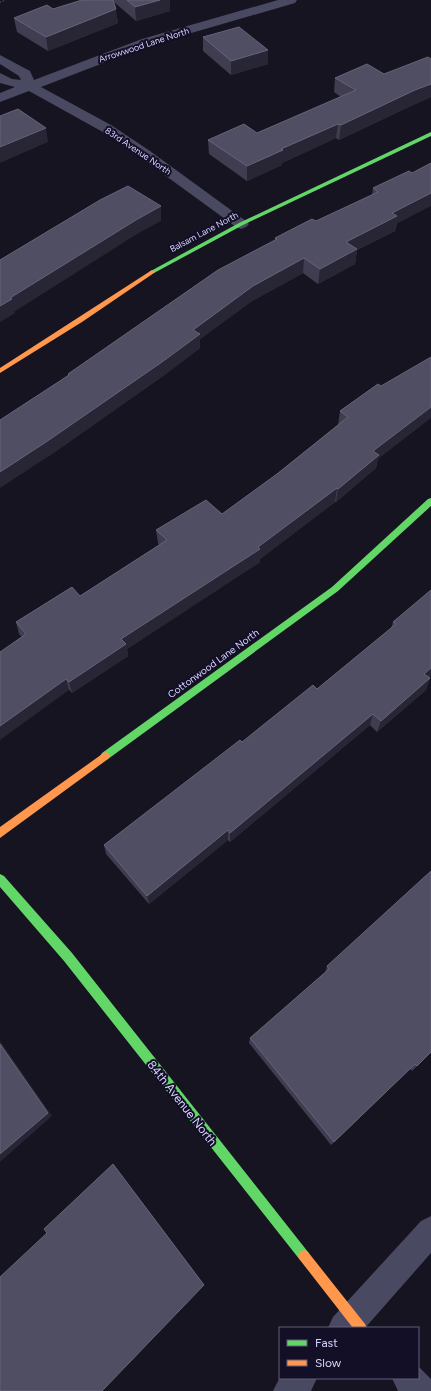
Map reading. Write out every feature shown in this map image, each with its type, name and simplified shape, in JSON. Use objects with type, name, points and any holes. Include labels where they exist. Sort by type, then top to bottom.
[{"type":"street","name":"Arrowwood Lane North","points":[[0,98],[146,42],[291,0]]},
{"type":"street","name":"83rd Avenue North","points":[[0,59],[25,74],[30,86]]},
{"type":"street","name":"83rd Avenue North","points":[[0,77],[8,82],[30,86],[106,128],[145,154],[241,224]]},
{"type":"street","name":"Balsam Lane North","points":[[0,371],[80,320],[147,274],[241,224],[431,134]]},
{"type":"street","name":"Cottonwood Lane North","points":[[0,832],[335,589],[431,501]]},
{"type":"street","name":"84th Avenue North","points":[[0,879],[68,957],[353,1325]]},
{"type":"street","points":[[353,1325],[431,1231]]},
{"type":"street","points":[[289,1391],[300,1379]]},
{"type":"street","points":[[409,1379],[420,1391]]},
{"type":"path","points":[[0,2],[6,0]]},
{"type":"building","points":[[82,0],[113,0],[116,9],[46,37],[14,18],[47,5],[53,9]]},
{"type":"building","points":[[127,0],[160,0],[135,7]]},
{"type":"building","points":[[239,27],[268,50],[231,61],[203,37]]},
{"type":"building","points":[[428,57],[431,59],[431,84],[341,125],[338,124],[281,149],[283,150],[247,166],[208,140],[244,124],[257,133],[356,90],[335,78],[367,64],[384,74]]},
{"type":"building","points":[[18,109],[46,128],[0,147],[0,116]]},
{"type":"building","points":[[431,163],[431,193],[392,213],[397,216],[346,242],[357,249],[320,269],[304,258],[253,286],[193,330],[200,334],[162,362],[0,472],[0,420],[69,375],[68,374],[218,270],[312,219],[316,221],[378,192],[373,188],[409,171],[412,173]]},
{"type":"building","points":[[128,186],[161,206],[10,298],[12,299],[0,306],[0,260],[100,200]]},
{"type":"building","points":[[431,357],[431,407],[373,451],[379,455],[338,489],[337,488],[258,547],[260,549],[121,639],[126,644],[69,682],[66,679],[0,726],[0,652],[26,634],[16,622],[72,587],[80,596],[167,540],[156,530],[206,500],[222,514],[277,474],[348,417],[340,411],[378,384],[381,386]]},
{"type":"building","points":[[431,590],[431,668],[424,674],[430,678],[381,721],[373,714],[230,833],[228,830],[147,896],[104,845],[240,740],[242,742],[313,685],[317,689],[396,624],[393,622]]},
{"type":"building","points":[[431,871],[431,1052],[417,1066],[415,1064],[334,1142],[250,1038],[329,969],[327,966]]},
{"type":"building","points":[[0,1044],[48,1113],[0,1154]]},
{"type":"building","points":[[113,1164],[204,1285],[102,1391],[0,1391],[0,1277],[47,1233],[44,1229]]},
{"type":"traffic: fast","points":[[152,272],[241,224],[431,134]]},
{"type":"traffic: fast","points":[[105,756],[335,589],[431,501]]},
{"type":"traffic: fast","points":[[0,879],[68,957],[304,1256]]},
{"type":"traffic: slow","points":[[0,371],[152,272]]},
{"type":"traffic: slow","points":[[0,833],[105,756]]},
{"type":"traffic: slow","points":[[304,1256],[360,1327]]}]
